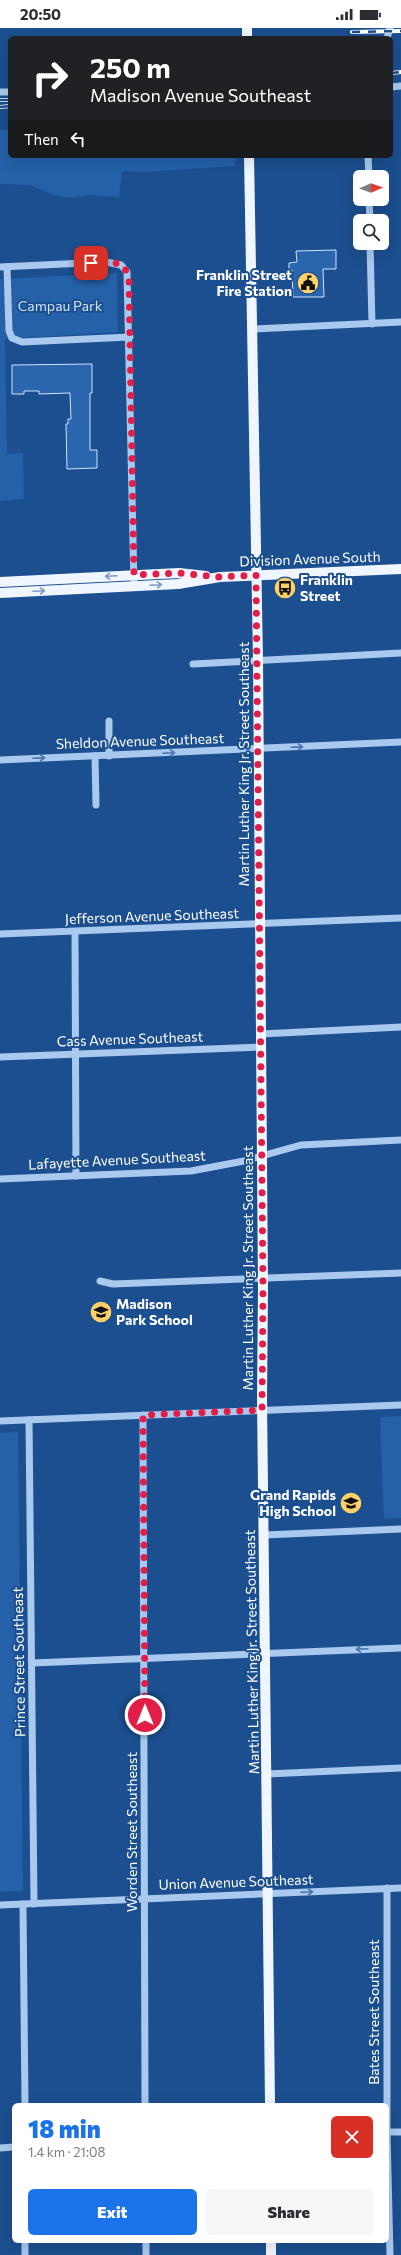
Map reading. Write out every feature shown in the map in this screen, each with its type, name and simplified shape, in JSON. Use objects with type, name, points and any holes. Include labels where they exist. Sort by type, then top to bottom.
[{"type":"main road","name":"Martin Luther King Jr. Street Southeast","points":[[249,158],[258,660],[258,924],[261,1034],[263,1278],[262,1410],[265,1535],[270,2103]]},
{"type":"main road","name":"Division Avenue South","points":[[0,593],[178,584],[220,577],[401,569]]},
{"type":"main road","name":"Division Avenue South","points":[[0,582],[179,573],[220,577]]},
{"type":"main road","points":[[271,2243],[271,2255]]},
{"type":"street","points":[[368,158],[369,170]]},
{"type":"street","points":[[370,250],[372,324]]},
{"type":"street","points":[[130,338],[22,342],[12,338],[9,331],[3,267],[106,262],[121,264],[127,272],[129,281],[130,338],[134,575],[134,586]]},
{"type":"street","points":[[252,329],[401,322]]},
{"type":"street","points":[[193,664],[401,653]]},
{"type":"street","points":[[108,756],[109,721]]},
{"type":"street","name":"Sheldon Avenue Southeast","points":[[0,760],[401,742]]},
{"type":"street","points":[[95,756],[96,805]]},
{"type":"street","name":"Jefferson Avenue Southeast","points":[[0,934],[401,918]]},
{"type":"street","points":[[75,932],[76,1176]]},
{"type":"street","points":[[261,1034],[401,1027]]},
{"type":"street","name":"Cass Avenue Southeast","points":[[0,1057],[261,1047]]},
{"type":"street","name":"Lafayette Avenue Southeast","points":[[0,1178],[191,1171],[262,1156],[301,1145],[401,1140]]},
{"type":"street","points":[[100,1281],[113,1284],[401,1273]]},
{"type":"street","points":[[0,1421],[401,1404]]},
{"type":"street","name":"Worden Street Southeast","points":[[143,1415],[146,1899],[145,2103]]},
{"type":"street","name":"Prince Street Southeast","points":[[29,1420],[34,1904]]},
{"type":"street","points":[[265,1535],[401,1529]]},
{"type":"street","points":[[32,1663],[144,1657],[401,1648]]},
{"type":"street","points":[[267,1774],[401,1768]]},
{"type":"street","name":"Bates Street Southeast","points":[[387,1888],[387,2103]]},
{"type":"street","name":"Union Avenue Southeast","points":[[0,1905],[401,1888]]},
{"type":"street","points":[[22,1904],[25,2103]]},
{"type":"street","points":[[389,2132],[401,2132]]},
{"type":"street","points":[[0,2148],[12,2147]]},
{"type":"street","name":"Bates Street Southeast","points":[[389,2214],[390,2255]]},
{"type":"street","points":[[26,2243],[26,2255]]},
{"type":"street","points":[[146,2243],[146,2255]]},
{"type":"green space","points":[[0,130],[8,130],[8,158],[235,158],[235,166],[143,172],[122,171],[119,197],[91,195],[68,198],[52,194],[30,185],[0,184]]},
{"type":"green space","name":"Campau Park","points":[[117,273],[118,332],[5,339],[7,454],[23,453],[24,499],[0,501],[0,279]]},
{"type":"green space","points":[[401,1416],[401,1518],[384,1519],[380,1417]]},
{"type":"green space","points":[[18,1432],[23,1891],[0,1892],[0,1433]]},
{"type":"building","name":"Franklin Street Fire Station","points":[[336,250],[336,269],[323,269],[324,297],[293,297],[292,270],[289,270],[289,263],[297,262],[296,251]]},
{"type":"building","points":[[92,364],[92,393],[90,393],[90,450],[97,450],[97,468],[67,469],[66,424],[68,424],[68,419],[71,419],[70,393],[39,394],[39,391],[24,391],[24,394],[12,394],[12,365]]},
{"type":"railway","points":[[352,32],[401,31]]},
{"type":"railway","points":[[393,73],[401,72]]},
{"type":"railway","points":[[0,100],[8,100]]},
{"type":"railway","points":[[0,107],[8,106]]},
{"type":"place","name":"Franklin Street Fire Station","points":[[308,283]]},
{"type":"place","name":"Franklin Street","points":[[285,588]]},
{"type":"place","name":"Madison Park School","points":[[101,1312]]},
{"type":"place","name":"Grand Rapids High School","points":[[351,1503]]},
{"type":"route","points":[[91,263],[106,262],[121,264],[127,272],[129,281],[134,575],[179,573],[220,577],[256,575],[258,660],[258,924],[260,940],[262,1087],[262,1410],[143,1415],[145,1715]]}]
